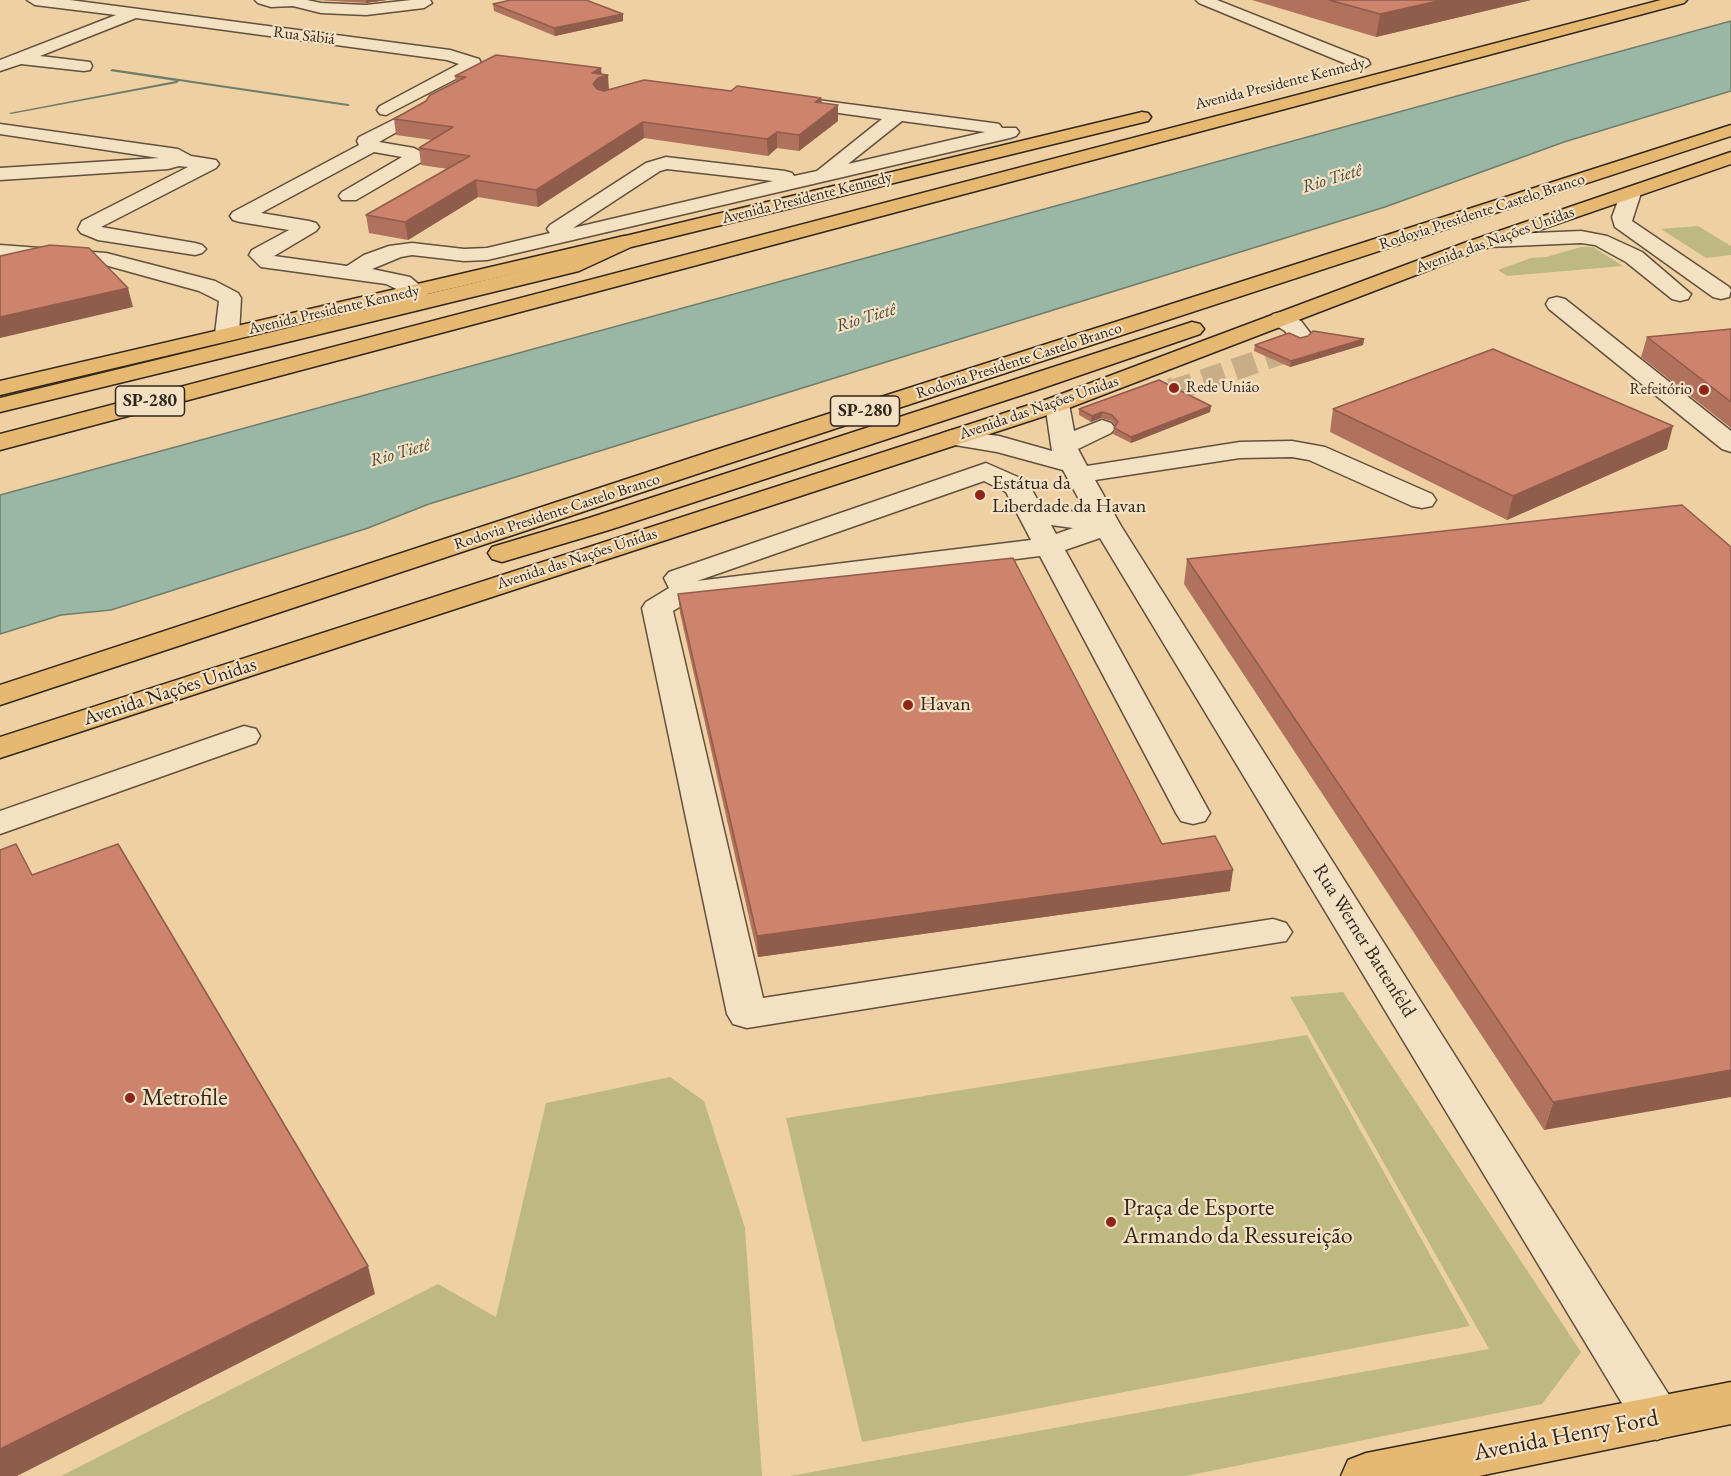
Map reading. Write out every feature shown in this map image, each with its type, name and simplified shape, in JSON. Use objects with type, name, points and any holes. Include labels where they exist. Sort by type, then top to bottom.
[{"type":"main road","name":"SP-280","points":[[0,442],[1679,0]]},
{"type":"main road","points":[[1405,54],[1577,9]]},
{"type":"main road","name":"Avenida Presidente Kennedy","points":[[1328,73],[1382,59]]},
{"type":"main road","name":"Avenida Presidente Kennedy","points":[[0,388],[417,292],[621,233],[1155,114]]},
{"type":"main road","name":"Rodovia Presidente Castelo Branco","points":[[0,695],[204,630],[718,458],[1731,130]]},
{"type":"main road","name":"Avenida das Nações Unidas","points":[[340,636],[1057,404],[1482,244],[1731,158]]},
{"type":"main road","points":[[0,405],[571,266],[621,233]]},
{"type":"main road","points":[[204,630],[320,607],[599,524],[1025,386],[1350,276],[1482,244]]},
{"type":"main road","points":[[0,425],[198,377],[301,361]]},
{"type":"main road","name":"Avenida Nações Unidas","points":[[0,748],[340,636]]},
{"type":"main road","name":"Avenida Henry Ford","points":[[1366,1476],[1731,1403]]},
{"type":"street","name":"Rua Sabiá","points":[[35,0],[450,55],[473,63],[386,110]]},
{"type":"street","points":[[263,0],[293,1],[321,8],[366,10],[423,3]]},
{"type":"street","points":[[1204,0],[1362,64]]},
{"type":"street","points":[[0,66],[164,3]]},
{"type":"street","points":[[0,56],[84,66]]},
{"type":"street","points":[[351,273],[372,260],[397,251],[412,249],[474,255],[537,242],[621,233],[709,202],[1011,131],[773,99]]},
{"type":"street","points":[[349,196],[416,157],[408,152],[371,146],[366,141],[427,107]]},
{"type":"street","points":[[537,242],[653,167],[666,163],[813,178],[896,117]]},
{"type":"street","points":[[896,159],[939,122]]},
{"type":"street","points":[[0,129],[179,157],[209,164],[88,225],[88,229],[98,234],[195,249]]},
{"type":"street","points":[[371,146],[240,216],[309,226],[260,255],[269,262],[397,280],[417,292]]},
{"type":"street","points":[[0,174],[115,167],[179,157]]},
{"type":"street","points":[[621,233],[671,188],[704,166]]},
{"type":"street","points":[[709,202],[752,172]]},
{"type":"street","points":[[1631,193],[1622,221],[1721,292]]},
{"type":"street","points":[[1482,244],[1581,237],[1605,242],[1634,257],[1680,294]]},
{"type":"street","points":[[1605,242],[1642,237]]},
{"type":"street","points":[[0,251],[113,260],[207,286],[230,298],[227,334]]},
{"type":"street","points":[[1557,304],[1731,444]]},
{"type":"street","points":[[1281,319],[1293,326],[1299,334]]},
{"type":"street","name":"Rua Werner Battenfeld","points":[[1057,404],[1071,462],[1107,526],[1658,1418]]},
{"type":"street","points":[[1071,462],[1102,428]]},
{"type":"street","points":[[952,438],[999,444],[1071,462],[1292,448],[1316,453],[1422,500]]},
{"type":"street","points":[[683,592],[679,578],[986,471],[1017,487],[1193,813]]},
{"type":"street","points":[[1031,513],[1107,526]]},
{"type":"street","points":[[1107,526],[1049,546],[683,592],[657,608],[747,1014],[1273,932]]},
{"type":"street","points":[[0,823],[244,736]]},
{"type":"shaded area","points":[[1698,226],[1731,246],[1731,255],[1706,258],[1661,229]]},
{"type":"shaded area","points":[[1581,247],[1593,247],[1623,266],[1507,276],[1498,270],[1531,258],[1546,257]]},
{"type":"shaded area","points":[[1343,992],[1581,1352],[1542,1404],[1186,1476],[790,1476],[1489,1349],[1290,997]]},
{"type":"shaded area","name":"Praça de Esporte Armando da Ressureição","points":[[1307,1035],[1470,1326],[862,1442],[786,1118]]},
{"type":"shaded area","points":[[670,1077],[704,1101],[745,1228],[762,1476],[61,1476],[438,1284],[496,1317],[546,1103]]},
{"type":"water","name":"Rio Tietê","points":[[1731,21],[1731,91],[1564,142],[1385,207],[429,504],[368,528],[111,610],[61,615],[0,634],[0,495]]},
{"type":"building","points":[[511,0],[586,0],[623,14],[554,28],[493,4]]},
{"type":"building","points":[[1329,0],[1442,0],[1380,14]]},
{"type":"building","points":[[496,55],[601,68],[592,73],[608,75],[598,78],[593,84],[597,89],[604,91],[644,80],[731,91],[737,86],[821,98],[815,102],[838,105],[799,135],[777,132],[767,139],[643,122],[536,190],[476,180],[405,222],[366,215],[470,156],[419,148],[453,127],[394,119],[426,101],[430,95],[466,77],[455,76]]},
{"type":"building","points":[[50,245],[89,248],[128,288],[0,317],[0,256]]},
{"type":"building","points":[[1731,329],[1731,402],[1647,337]]},
{"type":"building","points":[[1313,331],[1364,339],[1291,361],[1255,345],[1289,333],[1300,338],[1308,336]]},
{"type":"building","points":[[1493,349],[1673,426],[1513,496],[1333,409]]},
{"type":"building","points":[[1159,380],[1211,406],[1131,437],[1114,428],[1118,422],[1112,415],[1102,412],[1092,416],[1079,409]]},
{"type":"building","points":[[1682,505],[1731,547],[1731,1070],[1553,1102],[1187,559]]},
{"type":"building","points":[[1013,558],[1162,844],[1215,836],[1233,870],[757,936],[678,594]]},
{"type":"building","name":"Metrofile","points":[[16,844],[32,875],[118,844],[368,1266],[0,1449],[0,850]]},
{"type":"waterway","points":[[112,70],[348,105]]},
{"type":"waterway","points":[[11,113],[177,82]]},
{"type":"tunnel","points":[[1172,391],[1288,351],[1298,345],[1299,334]]},
{"type":"tunnel","points":[[1135,410],[1177,390]]},
{"type":"place","name":"Rede União","points":[[1174,388]]},
{"type":"place","name":"Refeitório","points":[[1704,390]]},
{"type":"place","name":"Estátua da Liberdade da Havan","points":[[980,495]]},
{"type":"place","name":"Havan","points":[[908,705]]},
{"type":"place","name":"Metrofile","points":[[130,1098]]},
{"type":"place","name":"Praça de Esporte Armando da Ressureição","points":[[1111,1222]]}]
